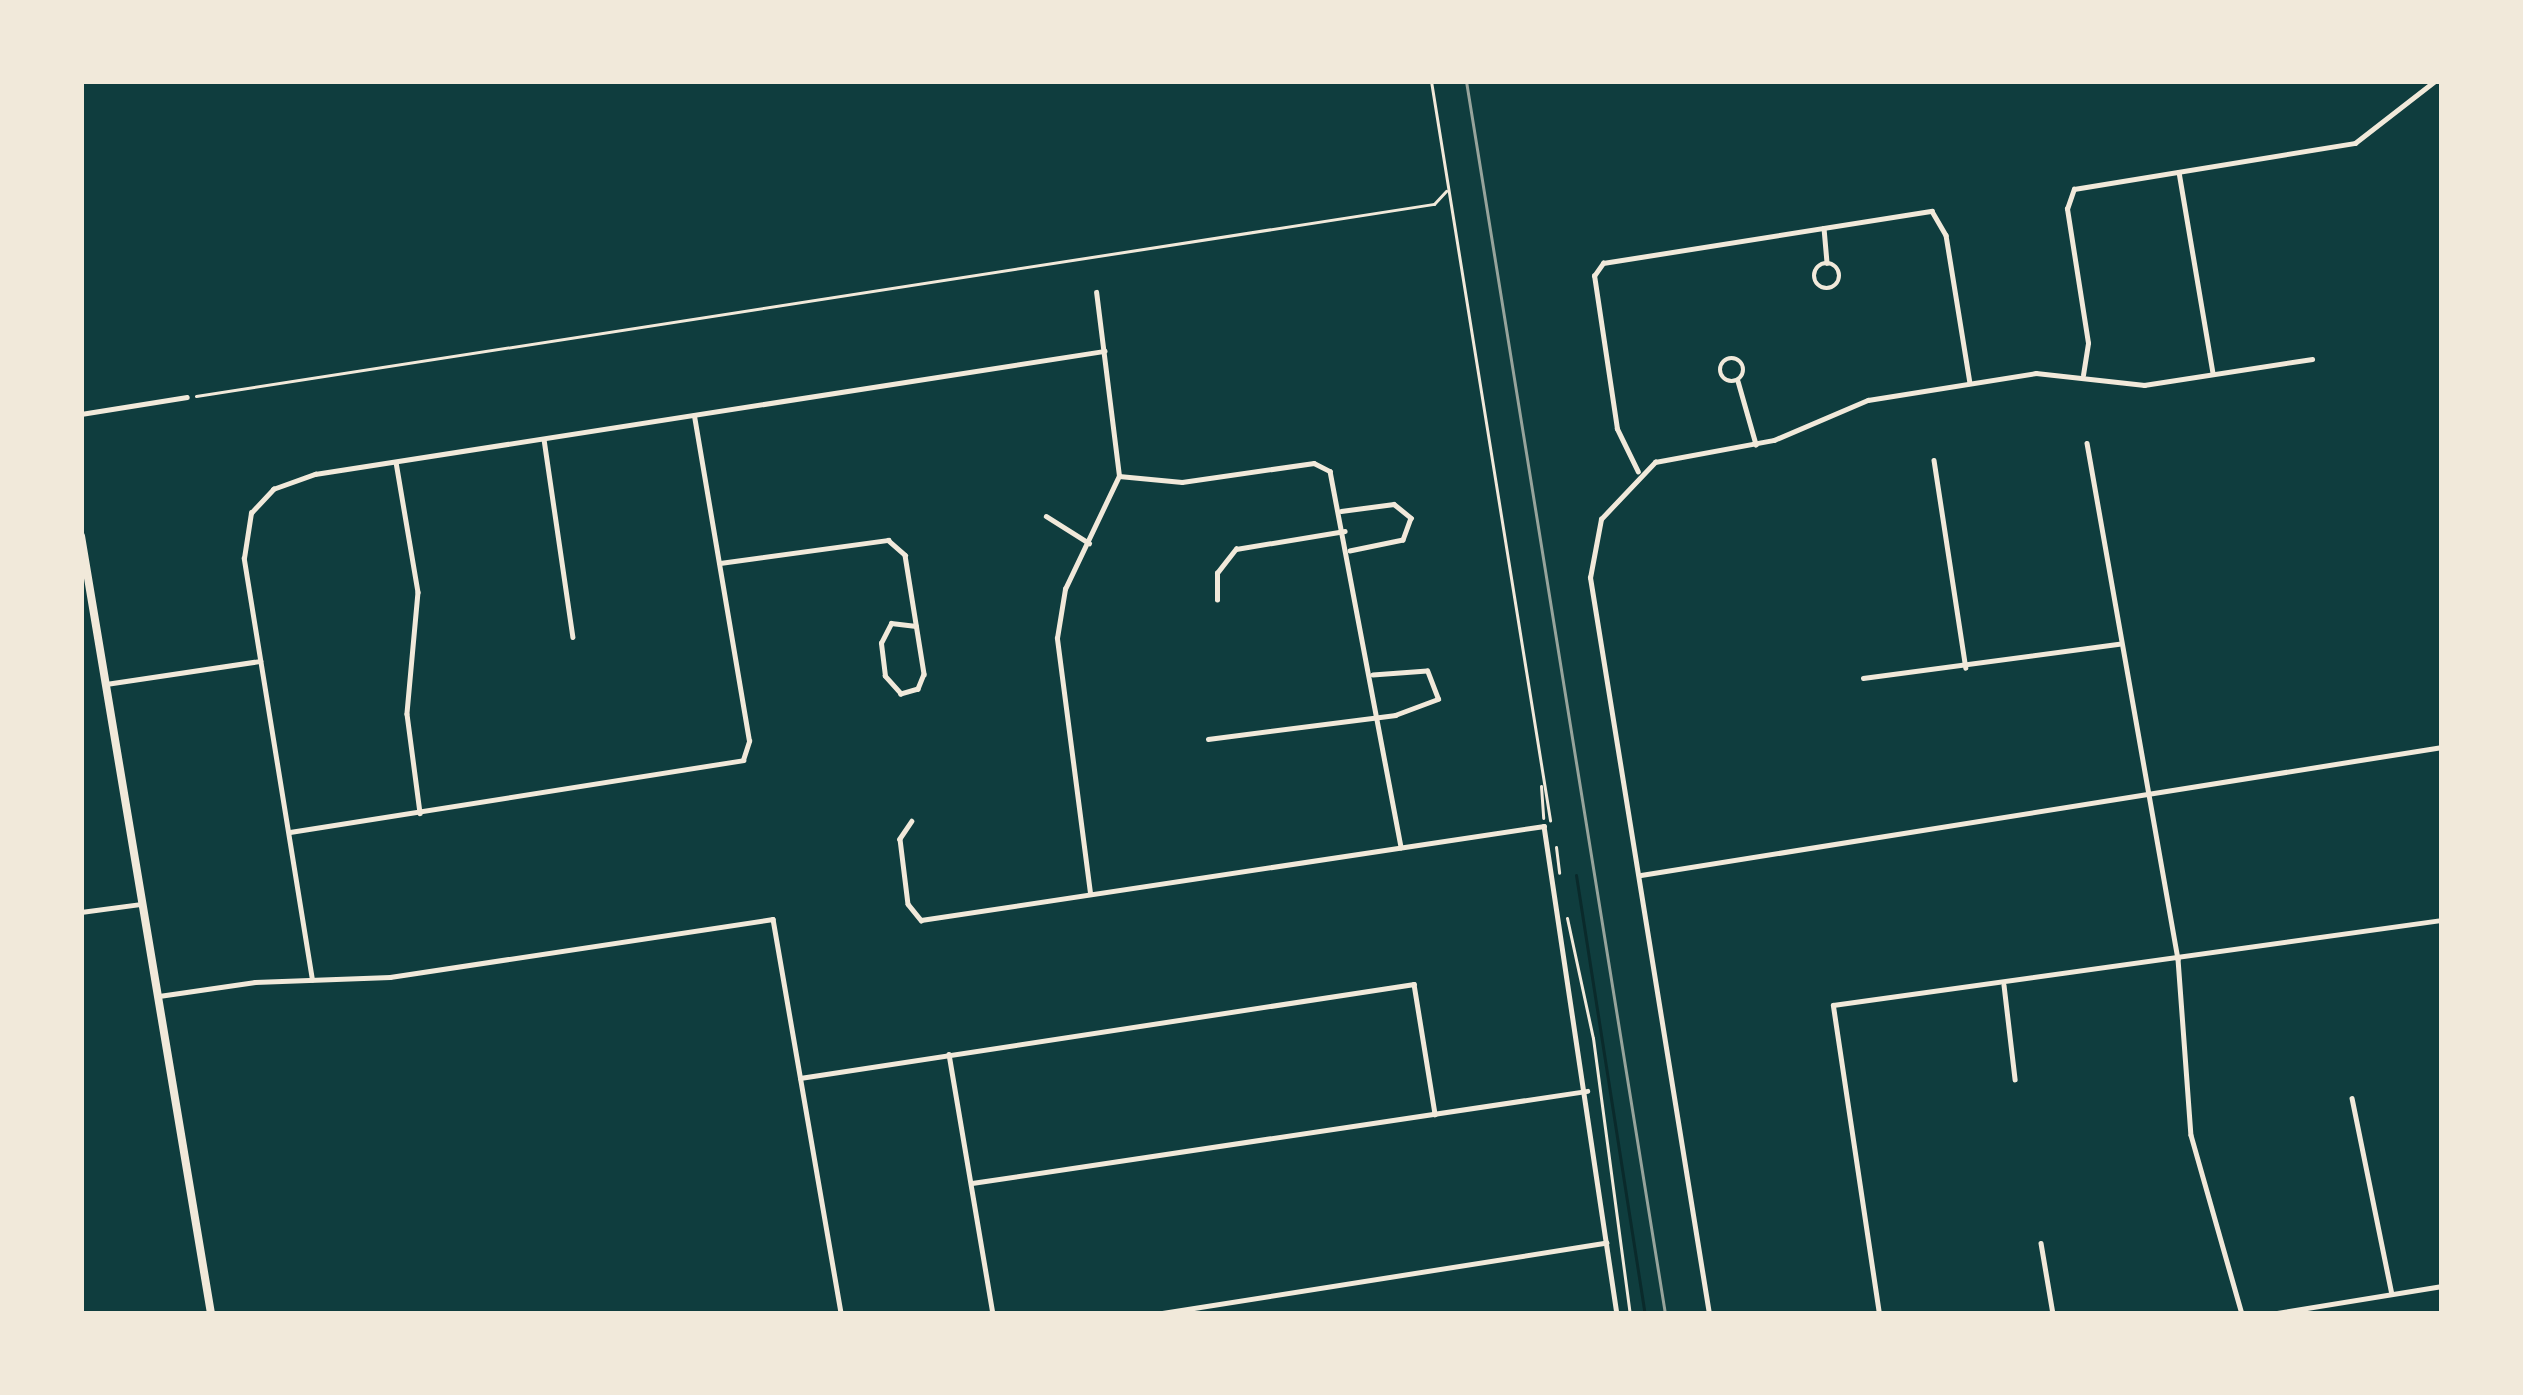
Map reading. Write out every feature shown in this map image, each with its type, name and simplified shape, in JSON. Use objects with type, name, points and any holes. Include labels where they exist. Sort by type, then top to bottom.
[{"type":"main road","points":[[81,536],[211,1314]]},
{"type":"street","points":[[2082,376],[2087,344],[2068,198],[2086,184],[2366,139],[2435,81]]},
{"type":"street","points":[[2180,172],[2213,374]]},
{"type":"street","points":[[1638,472],[1617,429],[1596,268],[1824,228],[1938,214],[1970,383]]},
{"type":"street","points":[[1824,228],[1827,263],[1840,278],[1827,289],[1814,276],[1827,263]]},
{"type":"street","points":[[1090,895],[1057,638],[1065,589],[1119,476],[1096,292]]},
{"type":"street","points":[[312,980],[243,543],[256,505],[296,477],[1104,351]]},
{"type":"street","points":[[1738,381],[1721,375],[1727,358],[1744,366],[1738,381],[1756,444]]},
{"type":"street","points":[[1708,1314],[1588,557],[1601,519],[1638,472],[1677,457],[1756,444],[1868,400],[2036,373],[2144,386],[2312,359]]},
{"type":"street","points":[[81,413],[187,397]]},
{"type":"street","points":[[290,832],[743,760],[749,741],[694,416]]},
{"type":"street","points":[[544,439],[573,637]]},
{"type":"street","points":[[2087,443],[2178,959],[2191,1135],[2242,1314]]},
{"type":"street","points":[[1934,460],[1966,668]]},
{"type":"street","points":[[396,462],[418,592],[406,714],[420,813]]},
{"type":"street","points":[[1119,476],[1182,482],[1314,463],[1334,478],[1401,847]]},
{"type":"street","points":[[1341,511],[1394,504],[1411,518],[1403,540],[1349,551]]},
{"type":"street","points":[[1046,516],[1089,543]]},
{"type":"street","points":[[1217,600],[1217,573],[1236,549],[1345,531]]},
{"type":"street","points":[[720,563],[888,540],[904,555],[916,626],[924,678],[914,692],[901,694],[885,676],[881,643],[891,623],[916,626]]},
{"type":"street","points":[[1863,678],[2120,644]]},
{"type":"street","points":[[106,684],[261,661]]},
{"type":"street","points":[[1208,739],[1429,707],[1438,687],[1419,669],[1373,675]]},
{"type":"street","points":[[1641,875],[2442,747]]},
{"type":"street","points":[[912,821],[900,839],[908,904],[921,920],[1548,827],[1617,1314]]},
{"type":"street","points":[[81,912],[142,904]]},
{"type":"street","points":[[158,996],[404,976],[773,919],[841,1314]]},
{"type":"street","points":[[1879,1314],[1833,1006],[2442,920]]},
{"type":"street","points":[[800,1078],[1414,984],[1435,1114]]},
{"type":"street","points":[[2004,985],[2015,1079]]},
{"type":"street","points":[[950,1054],[993,1314]]},
{"type":"street","points":[[972,1183],[1587,1091]]},
{"type":"street","points":[[2352,1098],[2392,1294]]},
{"type":"street","points":[[1156,1314],[1607,1243]]},
{"type":"street","points":[[2042,1243],[2053,1314]]},
{"type":"street","points":[[2271,1314],[2442,1286]]},
{"type":"path","points":[[1431,81],[1548,827]]},
{"type":"path","points":[[1433,203],[1446,191]]},
{"type":"path","points":[[187,397],[1433,203],[1449,209]]},
{"type":"path","points":[[1554,838],[1563,895]]},
{"type":"path","points":[[1567,917],[1592,1038],[1630,1314]]},
{"type":"waterway","points":[[1576,875],[1645,1314]]},
{"type":"railway","points":[[1466,81],[1665,1314]]}]
